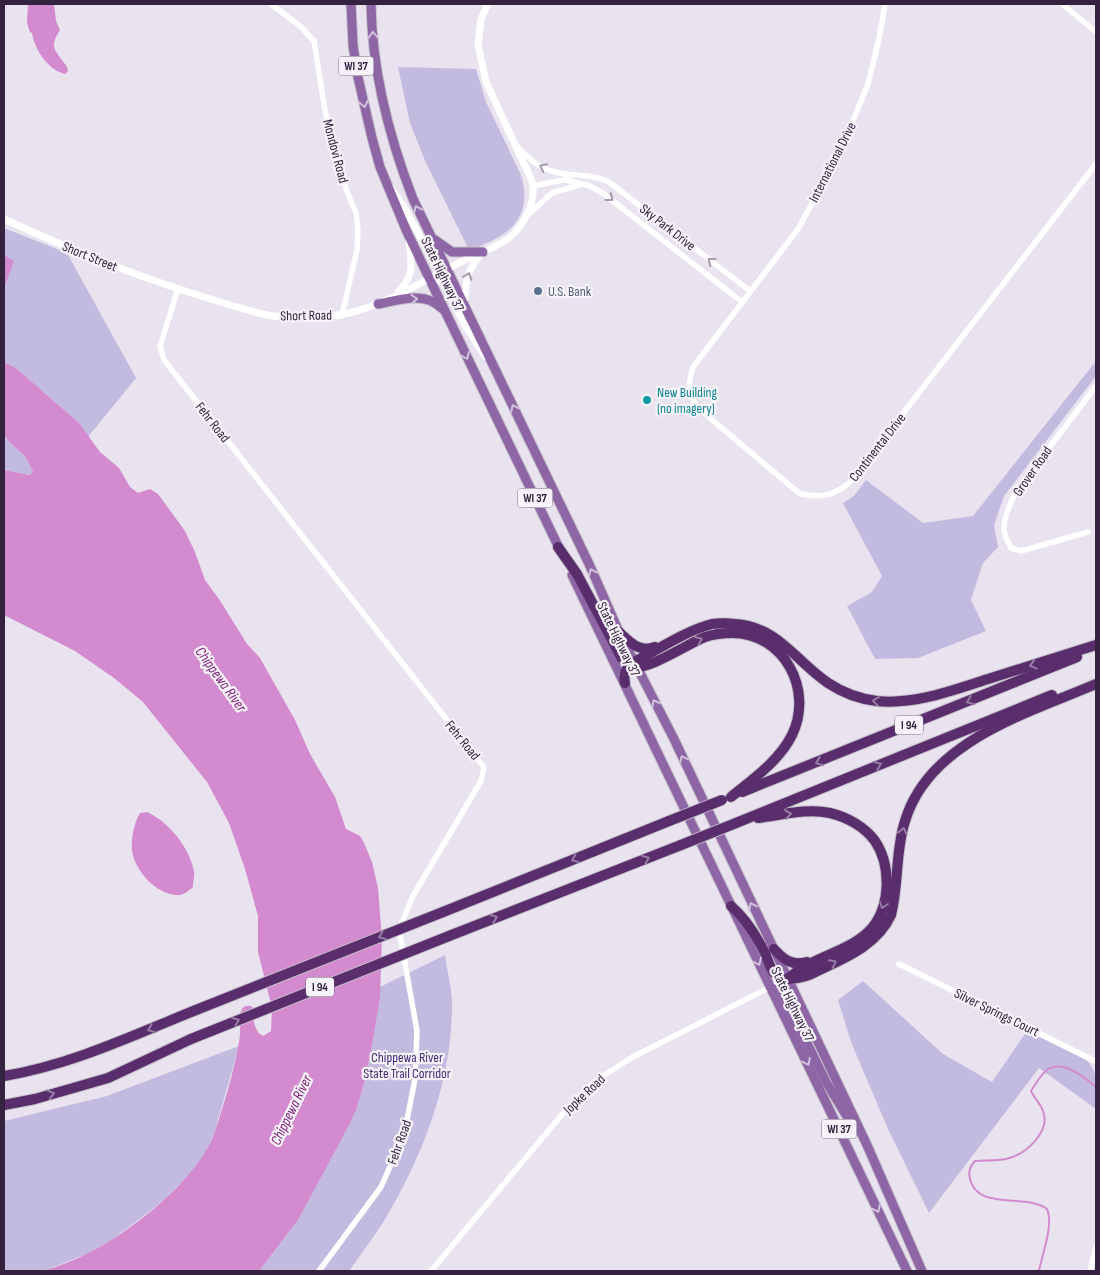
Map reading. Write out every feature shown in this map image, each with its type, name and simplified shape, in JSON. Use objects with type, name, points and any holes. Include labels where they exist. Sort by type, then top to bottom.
[{"type":"highway","points":[[558,547],[577,574],[622,658],[633,665],[656,662],[706,637],[721,633],[743,633],[762,640],[784,658],[798,688],[800,704],[797,723],[792,736],[775,758],[757,776],[727,798]]},
{"type":"highway","points":[[619,632],[638,648],[652,649],[717,623],[738,624],[756,628],[780,641],[817,676],[835,688],[862,698],[888,702],[910,700],[943,693],[1096,645]]},
{"type":"highway","points":[[625,683],[624,674],[633,665],[680,638]]},
{"type":"highway","name":"I 94","points":[[4,1076],[21,1073],[89,1053],[1096,650]]},
{"type":"highway","name":"I 94","points":[[4,1105],[35,1099],[108,1078],[191,1039],[1096,678]]},
{"type":"highway","points":[[730,906],[746,922],[760,944],[774,974],[779,977],[788,979],[801,978],[865,946],[884,929],[892,908],[904,822],[912,802],[936,770],[956,752],[984,733],[1096,684]]},
{"type":"highway","points":[[738,822],[800,812],[829,813],[855,823],[875,842],[881,855],[886,873],[886,892],[884,904],[878,918],[866,933],[832,953],[797,970],[788,979]]},
{"type":"highway","points":[[774,949],[784,960],[797,964],[832,953]]},
{"type":"main road","name":"State Highway 37","points":[[351,4],[353,45],[375,152],[409,236],[907,1271]]},
{"type":"main road","name":"State Highway 37","points":[[372,4],[374,51],[386,113],[407,185],[590,566],[633,665],[674,740],[867,1145],[922,1271]]},
{"type":"main road","points":[[431,236],[440,246],[452,252],[483,252]]},
{"type":"main road","points":[[378,304],[425,299],[446,312]]},
{"type":"main road","points":[[769,987],[777,990],[785,998],[826,1082],[850,1122],[867,1145]]},
{"type":"street","name":"Mondovi Road","points":[[271,4],[308,33],[314,41],[325,111],[347,192],[356,213],[358,230],[357,250],[342,315]]},
{"type":"street","points":[[488,4],[481,19],[478,45],[486,82],[533,186],[530,205],[525,218]]},
{"type":"street","name":"International Drive","points":[[742,302],[798,229],[840,152],[868,84],[885,4]]},
{"type":"street","points":[[1062,4],[1096,32]]},
{"type":"street","name":"Sky Park Drive","points":[[514,142],[531,160],[544,168],[559,173],[601,178],[616,186],[750,291]]},
{"type":"street","name":"Continental Drive","points":[[742,302],[693,367],[689,380],[690,396],[697,407],[800,494],[813,496],[827,495],[839,491],[849,482],[1096,164]]},
{"type":"street","name":"Sky Park Drive","points":[[533,186],[566,180],[580,175]]},
{"type":"street","name":"Sky Park Drive","points":[[566,180],[590,186],[604,194],[742,302]]},
{"type":"street","points":[[387,183],[403,205],[434,263],[446,268]]},
{"type":"street","points":[[525,218],[552,193],[583,184]]},
{"type":"street","name":"Short Road","points":[[178,289],[275,316],[316,317],[342,315],[378,304],[446,268],[483,252],[509,237],[525,218]]},
{"type":"street","name":"Short Street","points":[[4,219],[96,259],[178,289]]},
{"type":"street","points":[[393,296],[407,281],[412,270],[409,236]]},
{"type":"street","points":[[464,304],[467,277],[474,263],[483,252]]},
{"type":"street","points":[[429,278],[439,280],[444,284],[466,328],[497,374]]},
{"type":"street","name":"Fehr Road","points":[[178,289],[160,346],[164,360],[484,767],[481,781],[413,896],[399,929],[417,1031],[415,1079],[404,1135],[381,1187],[319,1271]]},
{"type":"street","name":"Grover Road","points":[[1088,532],[1021,551],[1011,548],[1004,528],[1011,502],[1017,490],[1096,386]]},
{"type":"street","name":"Silver Springs Court","points":[[899,964],[1096,1062]]},
{"type":"street","name":"Jopke Road","points":[[431,1271],[491,1202],[564,1112],[595,1081],[631,1058],[788,979]]},
{"type":"street","points":[[1090,1271],[1096,1248]]},
{"type":"green space","points":[[398,67],[476,69],[486,102],[521,175],[524,191],[524,204],[520,215],[506,232],[495,239],[469,250],[426,163],[410,123]]},
{"type":"green space","points":[[4,228],[67,253],[136,378],[88,437],[79,423],[16,368],[4,362]]},
{"type":"green space","points":[[1096,361],[1096,376],[1004,496],[994,525],[998,547],[983,563],[971,600],[986,631],[918,658],[875,659],[847,606],[872,592],[882,576],[843,503],[854,496],[866,480],[923,523],[973,516]]},
{"type":"green space","points":[[4,434],[10,443],[25,456],[33,471],[30,475],[4,470]]},
{"type":"green space","name":"Chippewa River State Trail Corridor","points":[[445,955],[452,1005],[451,1033],[441,1090],[423,1144],[384,1221],[349,1271],[259,1271],[298,1220],[357,1108],[371,1051],[380,987]]},
{"type":"green space","points":[[863,981],[943,1054],[992,1082],[1027,1031],[1086,1060],[1095,1076],[1097,1089],[1096,1109],[1039,1068],[929,1213],[888,1129],[851,1042],[838,1000]]},
{"type":"green space","points":[[239,1046],[214,1134],[206,1152],[194,1169],[169,1195],[110,1241],[86,1254],[44,1271],[4,1271],[4,1121],[107,1096]]},
{"type":"water","points":[[28,4],[54,4],[56,21],[60,30],[54,41],[54,46],[67,67],[68,71],[65,74],[48,64],[39,52],[27,23]]},
{"type":"water","points":[[4,255],[14,261],[4,288]]},
{"type":"water","name":"Chippewa River","points":[[4,362],[16,368],[79,423],[100,452],[119,468],[130,487],[138,493],[150,489],[158,494],[185,531],[205,580],[247,644],[260,658],[295,720],[310,754],[335,797],[346,829],[360,836],[372,862],[378,888],[382,939],[380,997],[364,1083],[357,1108],[348,1127],[298,1220],[259,1271],[44,1271],[81,1257],[122,1233],[160,1203],[193,1169],[206,1151],[214,1134],[226,1098],[238,1047],[241,1012],[244,1007],[252,1006],[255,1027],[263,1036],[271,1031],[272,1008],[258,952],[258,916],[245,869],[229,823],[207,782],[143,702],[114,678],[75,651],[4,615],[4,470],[30,475],[33,471],[25,456],[10,443],[4,434]]},
{"type":"water","points":[[147,812],[163,822],[177,836],[188,853],[194,871],[193,887],[183,894],[168,894],[154,886],[147,880],[137,865],[132,850],[133,831],[140,813]]},
{"type":"waterway","points":[[1039,1271],[1047,1240],[1049,1223],[1047,1209],[1038,1204],[1003,1200],[982,1195],[974,1189],[970,1179],[970,1169],[975,1161],[1002,1160],[1013,1157],[1028,1148],[1035,1141],[1043,1127],[1044,1119],[1042,1108],[1031,1091],[1047,1070],[1053,1067],[1066,1068],[1079,1074],[1096,1087]]},
{"type":"place","name":"U.S. Bank","points":[[538,291]]},
{"type":"place","name":"New Building (no imagery)","points":[[647,400]]}]
